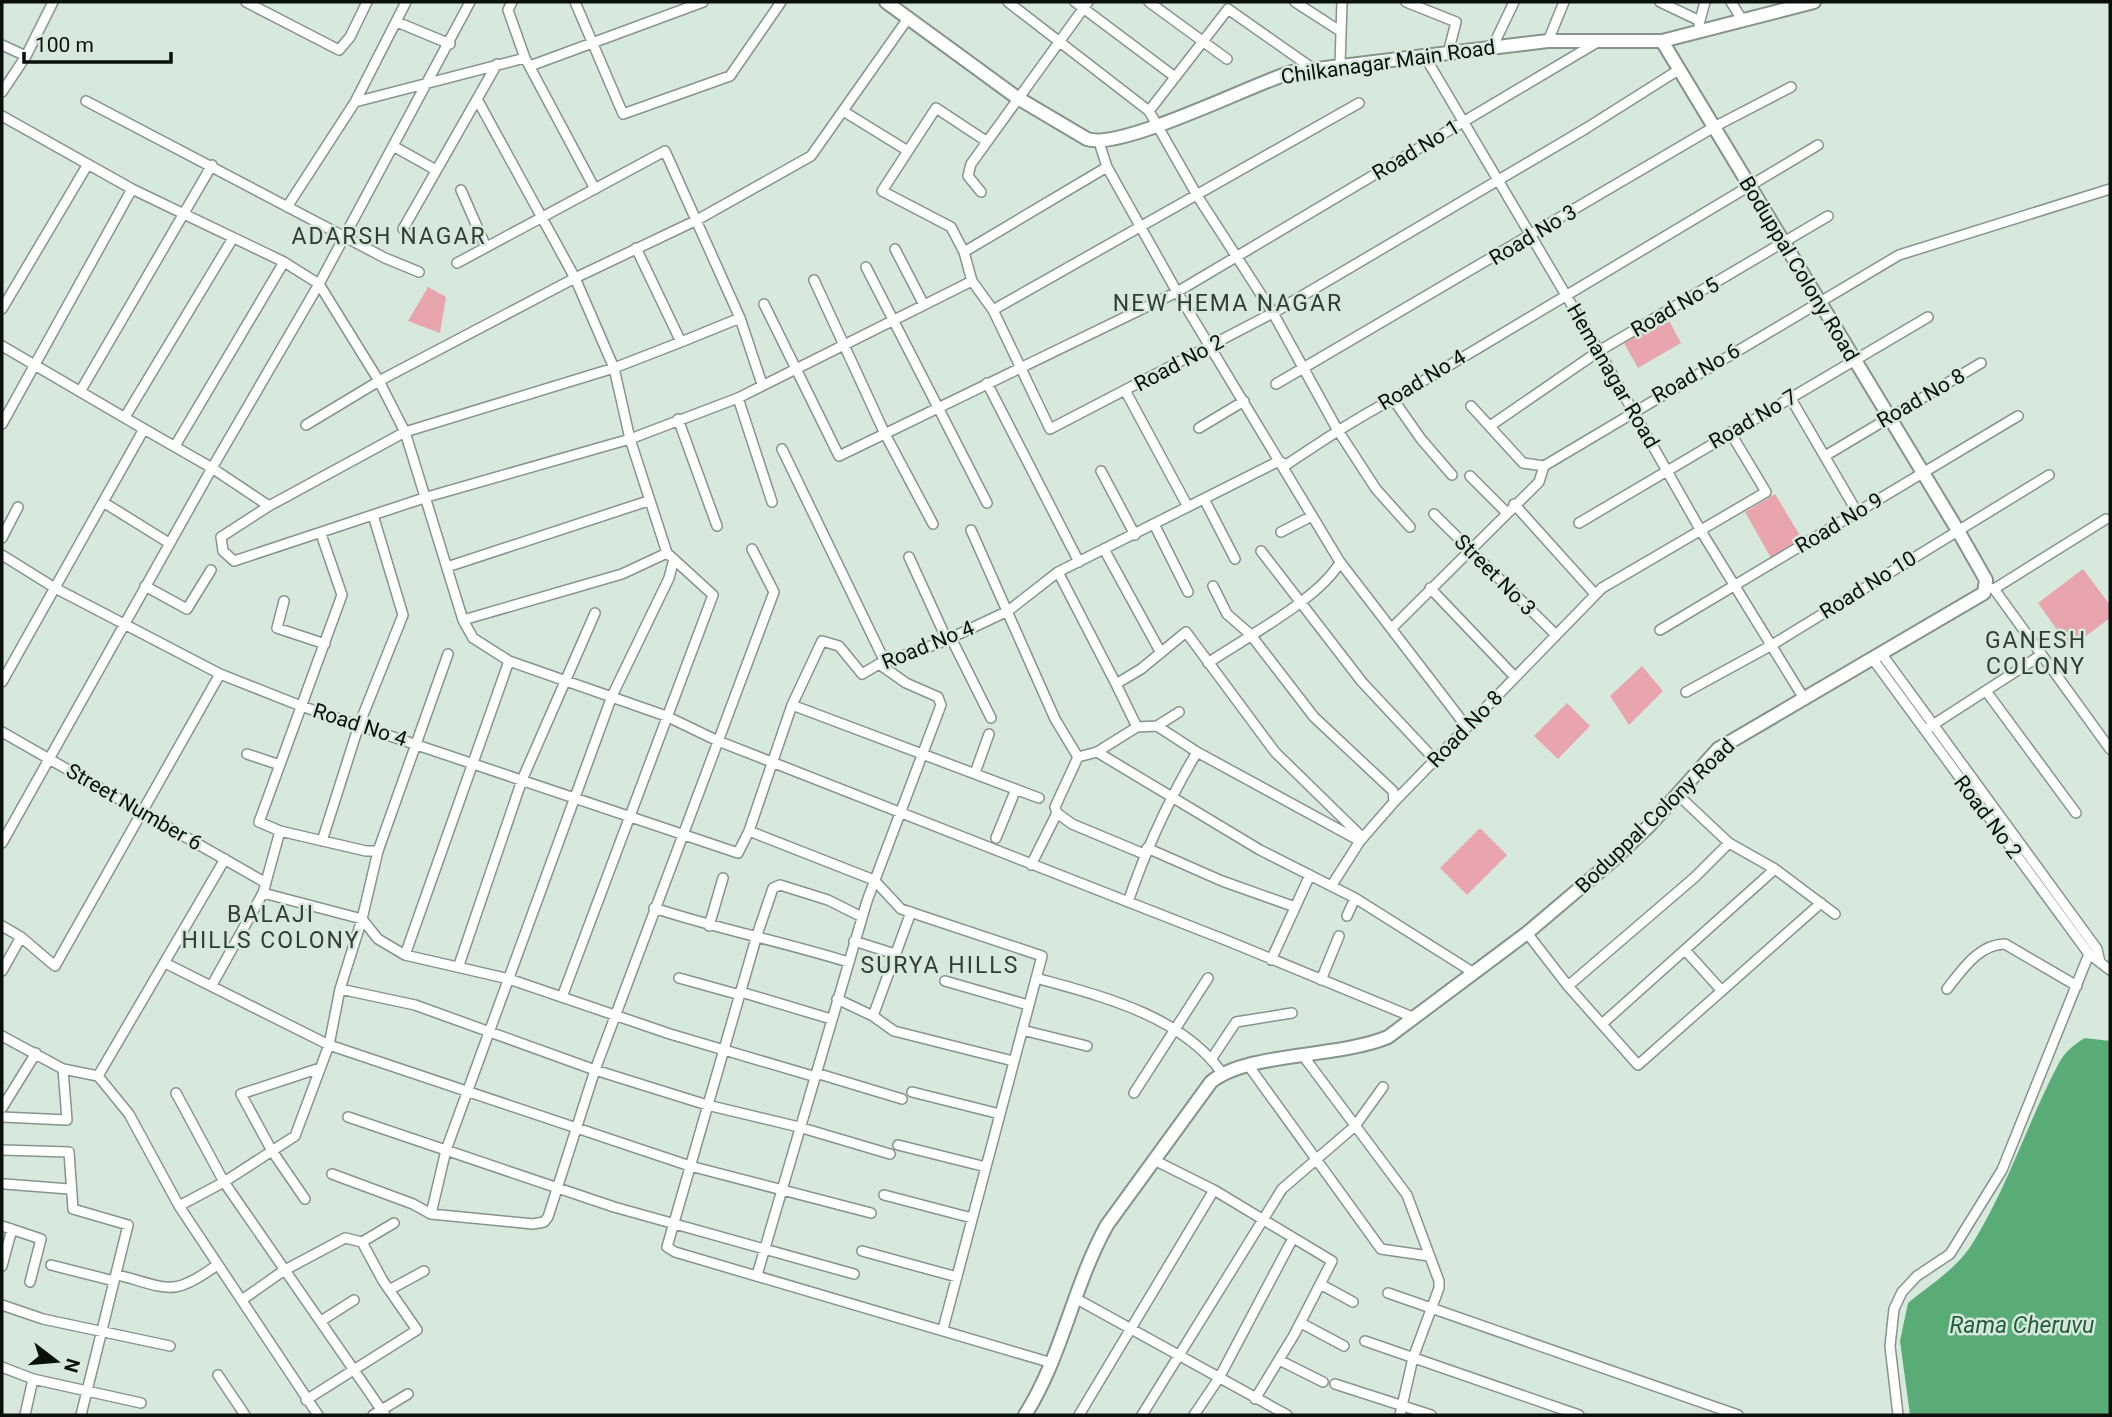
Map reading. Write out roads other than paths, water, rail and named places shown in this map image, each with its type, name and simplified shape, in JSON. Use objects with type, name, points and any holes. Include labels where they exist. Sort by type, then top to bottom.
[{"type":"street","points":[[2,92],[26,55],[53,2]]},
{"type":"street","points":[[246,2],[339,50],[350,37],[367,2]]},
{"type":"street","points":[[287,207],[355,102],[406,2]]},
{"type":"street","points":[[2,843],[123,624],[319,284],[450,44],[470,2]]},
{"type":"street","points":[[512,2],[508,10],[527,62],[595,189]]},
{"type":"street","points":[[575,2],[623,114],[730,76],[781,2]]},
{"type":"street","points":[[355,102],[429,80],[497,64],[527,62],[592,43],[703,2]]},
{"type":"street","points":[[886,2],[1016,97],[1087,139],[1099,142],[1107,167],[1140,229],[1340,562],[1466,726]]},
{"type":"street","points":[[1008,2],[1149,111],[1155,126],[1198,197],[1273,313],[1337,429],[1376,489],[1410,527]]},
{"type":"street","points":[[1149,2],[1227,60]]},
{"type":"street","points":[[1296,2],[1340,31]]},
{"type":"street","points":[[1339,65],[1342,2]]},
{"type":"street","points":[[1406,2],[1456,22],[1448,53]]},
{"type":"street","points":[[1548,41],[1564,2]]},
{"type":"street","points":[[1660,2],[1699,27],[1705,2]]},
{"type":"street","points":[[1731,2],[1742,21]]},
{"type":"street","name":"Chilkanagar Main Road","points":[[1099,142],[1155,126],[1260,82],[1312,68],[1548,41],[1662,41],[1699,27],[1742,21],[1814,2]]},
{"type":"street","points":[[1492,48],[1511,3]]},
{"type":"street","points":[[982,192],[968,176],[971,164],[1016,97],[1059,41],[1082,4],[1175,77]]},
{"type":"street","points":[[1149,111],[1228,9],[1312,68]]},
{"type":"street","points":[[306,425],[379,381],[575,278],[697,220],[811,156],[909,17]]},
{"type":"street","points":[[397,22],[450,44]]},
{"type":"street","name":"Boduppal Colony Road","points":[[1222,1073],[1248,1065],[1366,1046],[1388,1037],[1527,933],[1612,861],[1650,825],[1718,749],[1803,697],[1978,599],[1990,588],[1662,41]]},
{"type":"street","name":"Road No 1","points":[[796,369],[839,456],[1177,292],[1595,43]]},
{"type":"street","points":[[2,45],[26,55]]},
{"type":"street","name":"Hemanagar Road","points":[[1424,55],[1599,351],[1701,531],[1803,697]]},
{"type":"street","points":[[403,229],[497,64]]},
{"type":"street","name":"Road No 2","points":[[908,151],[882,191],[951,227],[964,252],[972,281],[993,310],[1050,429],[1126,392],[1273,313],[1585,129],[1680,69]]},
{"type":"street","name":"Road No 3","points":[[1276,384],[1531,237],[1714,127],[1791,87]]},
{"type":"street","points":[[477,99],[575,278],[614,368],[648,502],[671,556],[713,595],[562,997]]},
{"type":"street","points":[[86,101],[212,165],[344,237],[419,272]]},
{"type":"street","points":[[993,310],[1198,197],[1359,103]]},
{"type":"street","points":[[843,111],[908,151],[936,108],[986,141]]},
{"type":"street","points":[[2,116],[132,189],[284,262],[319,284],[379,381],[405,432],[463,621],[473,638],[509,661],[666,716],[718,741],[1415,1018]]},
{"type":"street","name":"Road No 4","points":[[2,555],[55,588],[220,674],[301,706],[415,743],[629,819],[738,853],[749,831],[792,705],[822,641],[839,646],[862,674],[882,663],[949,639],[1008,611],[1059,572],[1279,461],[1286,465],[1329,438],[1337,429],[1393,399],[1818,145]]},
{"type":"street","points":[[393,146],[436,170]]},
{"type":"street","points":[[457,263],[665,151],[740,318],[762,384]]},
{"type":"street","points":[[2,310],[88,164]]},
{"type":"street","points":[[81,390],[212,165]]},
{"type":"street","points":[[964,252],[1107,167]]},
{"type":"street","points":[[2,424],[132,189]]},
{"type":"street","name":"Road No 6","points":[[1392,628],[1539,482],[1544,466],[1633,411],[1899,255],[2110,189]]},
{"type":"street","points":[[461,190],[486,247]]},
{"type":"street","name":"Road No 5","points":[[1490,426],[1599,351],[1828,216]]},
{"type":"street","points":[[125,417],[233,238]]},
{"type":"street","points":[[636,248],[681,342]]},
{"type":"street","points":[[895,249],[924,304]]},
{"type":"street","points":[[175,446],[284,262]]},
{"type":"street","points":[[866,267],[987,503]]},
{"type":"street","points":[[814,280],[885,434],[933,524]]},
{"type":"street","points":[[740,318],[614,368],[405,432],[269,506],[221,537],[220,545],[227,558],[234,561],[427,498],[630,439],[737,398],[972,281]]},
{"type":"street","points":[[764,304],[796,369]]},
{"type":"street","name":"Road No 7","points":[[1579,523],[1928,317]]},
{"type":"street","points":[[2,346],[212,468],[269,506]]},
{"type":"street","name":"Road No 8","points":[[1825,457],[1887,417],[1981,363]]},
{"type":"street","points":[[987,383],[1079,562]]},
{"type":"street","points":[[1126,392],[1188,507]]},
{"type":"street","points":[[1790,397],[1857,512]]},
{"type":"street","points":[[737,398],[772,502]]},
{"type":"street","points":[[1393,399],[1420,439],[1452,475]]},
{"type":"street","points":[[1199,428],[1244,401]]},
{"type":"street","points":[[1471,406],[1523,463],[1544,466]]},
{"type":"street","name":"Road No 9","points":[[1660,630],[2018,416]]},
{"type":"street","points":[[678,419],[717,526]]},
{"type":"street","points":[[2,682],[144,429]]},
{"type":"street","name":"Road No 8","points":[[1332,885],[1362,839],[1394,802],[1595,594],[1766,492],[1730,432]]},
{"type":"street","points":[[757,1275],[862,917],[940,705],[938,697],[906,683],[882,663],[782,449]]},
{"type":"street","points":[[1101,471],[1135,535]]},
{"type":"street","name":"Road No 10","points":[[1686,692],[1772,645],[2049,475]]},
{"type":"street","points":[[1470,476],[1506,512]]},
{"type":"street","points":[[1204,499],[1235,559]]},
{"type":"street","points":[[103,502],[169,544]]},
{"type":"street","points":[[447,567],[648,502]]},
{"type":"street","points":[[1514,504],[1595,594]]},
{"type":"street","points":[[2,538],[18,507]]},
{"type":"street","name":"Street No 3","points":[[1434,514],[1556,635]]},
{"type":"street","points":[[322,841],[359,725],[403,615],[373,515]]},
{"type":"street","points":[[1281,532],[1312,516]]},
{"type":"street","points":[[2106,519],[1990,588],[2110,749]]},
{"type":"street","points":[[1154,524],[1188,592]]},
{"type":"street","points":[[971,530],[1055,719],[1078,757]]},
{"type":"street","points":[[321,534],[342,595],[259,822],[280,831],[366,851],[378,851]]},
{"type":"street","points":[[332,1174],[414,1204],[431,1214],[544,1222],[559,1187],[596,1070],[654,908],[774,592],[752,549]]},
{"type":"street","points":[[1105,551],[1161,653]]},
{"type":"street","points":[[1261,551],[1362,682],[1435,760]]},
{"type":"street","points":[[463,621],[622,574],[671,556]]},
{"type":"street","points":[[431,1214],[446,1150],[612,696],[669,578],[671,556]]},
{"type":"street","points":[[909,557],[991,718]]},
{"type":"street","points":[[1208,663],[1300,603],[1334,574],[1340,562]]},
{"type":"street","points":[[145,586],[187,609],[211,569]]},
{"type":"street","points":[[1059,572],[1137,727]]},
{"type":"street","points":[[1213,586],[1227,614],[1251,634],[1314,718],[1393,791],[1394,802]]},
{"type":"street","points":[[1430,588],[1516,677]]},
{"type":"street","points":[[284,601],[277,628],[324,644]]},
{"type":"street","points":[[459,965],[522,780],[595,613]]},
{"type":"street","points":[[1116,684],[1186,632],[1275,752],[1362,839]]},
{"type":"street","points":[[179,1206],[224,1182],[295,1136],[329,1045],[340,989],[362,919],[378,851],[448,654]]},
{"type":"street","points":[[1928,729],[2041,655]]},
{"type":"street","points":[[1876,656],[1928,729],[2097,949],[2100,962]]},
{"type":"street","points":[[405,955],[470,764],[509,661]]},
{"type":"street","points":[[2,926],[21,937],[55,966],[220,674]]},
{"type":"street","points":[[1986,691],[2076,813]]},
{"type":"street","points":[[792,705],[924,752],[1039,798]]},
{"type":"street","points":[[1078,757],[1097,752],[1137,727],[1157,726],[1179,712]]},
{"type":"street","points":[[1157,726],[1197,752],[1362,839]]},
{"type":"street","name":"Road No 2","points":[[1928,729],[2089,954],[2110,970]]},
{"type":"street","name":"Street Number 6","points":[[2,732],[225,859],[264,888],[362,919]]},
{"type":"street","points":[[975,772],[989,734]]},
{"type":"street","points":[[1097,752],[1170,798],[1355,898],[1475,973]]},
{"type":"street","points":[[1128,902],[1146,851],[1170,798],[1197,752]]},
{"type":"street","points":[[247,754],[280,765]]},
{"type":"street","points":[[1078,757],[1055,807],[1057,813],[1072,824],[1295,907]]},
{"type":"street","points":[[996,838],[1016,789]]},
{"type":"street","points":[[1677,794],[1729,843],[1775,869],[1835,914]]},
{"type":"street","points":[[1031,865],[1057,813]]},
{"type":"street","points":[[212,985],[264,888],[280,831]]},
{"type":"street","points":[[749,831],[874,880],[901,909],[1040,953],[1042,958],[943,1329]]},
{"type":"street","points":[[1568,986],[1695,877],[1729,843]]},
{"type":"street","points":[[98,1076],[225,859]]},
{"type":"street","points":[[1602,1024],[1775,869]]},
{"type":"street","points":[[1271,960],[1310,875]]},
{"type":"street","points":[[709,926],[723,878]]},
{"type":"street","points":[[862,917],[828,900],[776,886],[757,935],[667,1247],[675,1252],[1052,1363]]},
{"type":"street","points":[[1347,916],[1355,898]]},
{"type":"street","points":[[1527,933],[1568,986],[1638,1065],[1821,903]]},
{"type":"street","points":[[654,908],[709,926],[757,935],[848,962]]},
{"type":"street","points":[[873,1016],[911,912]]},
{"type":"street","points":[[362,919],[378,939],[405,955],[459,965],[509,979],[616,1017],[902,1099]]},
{"type":"street","points":[[1321,980],[1339,936]]},
{"type":"street","points":[[2,971],[21,937]]},
{"type":"street","points":[[854,942],[895,954]]},
{"type":"street","points":[[1947,989],[1966,964],[1992,944],[2005,944],[2077,986]]},
{"type":"street","points":[[1685,950],[1722,990]]},
{"type":"street","points":[[1898,1415],[1890,1346],[1894,1309],[1902,1292],[1917,1276],[1950,1254],[2003,1170],[2089,954]]},
{"type":"street","points":[[164,963],[329,1045],[578,1131],[690,1166],[871,1213]]},
{"type":"street","points":[[679,978],[831,1019]]},
{"type":"street","points":[[1025,1415],[1052,1363],[1094,1249],[1107,1225],[1156,1161],[1189,1111],[1222,1073],[1207,1052],[1128,1005],[1036,978]]},
{"type":"street","points":[[1134,1093],[1208,978]]},
{"type":"street","points":[[945,981],[1028,1005]]},
{"type":"street","points":[[340,989],[415,1006],[489,1034],[707,1105],[799,1127],[890,1154]]},
{"type":"street","points":[[837,999],[873,1016],[894,1031],[1013,1061]]},
{"type":"street","points":[[1212,1058],[1236,1022],[1292,1013]]},
{"type":"street","points":[[1022,1030],[1087,1046]]},
{"type":"street","points":[[2,1036],[63,1069],[98,1076],[129,1114],[179,1206],[315,1414]]},
{"type":"street","points":[[2,1108],[36,1053]]},
{"type":"street","points":[[1304,1057],[1407,1195],[1440,1284],[1413,1358],[1401,1411]]},
{"type":"street","points":[[1248,1065],[1381,1249],[1429,1256]]},
{"type":"street","points":[[305,1199],[272,1151],[241,1094],[320,1068]]},
{"type":"street","points":[[2,1117],[67,1120],[63,1069]]},
{"type":"street","points":[[1142,1415],[1282,1189],[1355,1126],[1383,1087]]},
{"type":"street","points":[[912,1092],[1000,1114]]},
{"type":"street","points":[[176,1094],[224,1182],[283,1271],[384,1413]]},
{"type":"street","points":[[348,1117],[614,1207],[854,1274]]},
{"type":"street","points":[[898,1144],[986,1167]]},
{"type":"street","points":[[2,1150],[69,1152],[69,1189],[73,1209],[128,1225],[81,1415]]},
{"type":"street","points":[[1156,1161],[1214,1190],[1332,1261],[1300,1323],[1255,1399]]},
{"type":"street","points":[[5,1184],[69,1189]]},
{"type":"street","points":[[1079,1415],[1214,1190]]},
{"type":"street","points":[[884,1195],[972,1218]]},
{"type":"street","points":[[242,1300],[283,1271],[345,1238],[362,1242],[394,1223]]},
{"type":"street","points":[[2,1226],[37,1237],[43,1242],[30,1282]]},
{"type":"street","points":[[2,1266],[12,1229]]},
{"type":"street","points":[[1194,1415],[1219,1378],[1293,1238]]},
{"type":"street","points":[[306,1400],[417,1329],[389,1290],[362,1242]]},
{"type":"street","points":[[862,1251],[957,1276]]},
{"type":"street","points":[[51,1265],[173,1289],[190,1285],[217,1265]]},
{"type":"street","points":[[389,1290],[424,1271]]},
{"type":"street","points":[[1320,1284],[1353,1302]]},
{"type":"street","points":[[1388,1293],[1738,1415]]},
{"type":"street","points":[[1075,1298],[1287,1415]]},
{"type":"street","points":[[321,1321],[354,1300]]},
{"type":"street","points":[[2,1305],[44,1319],[170,1346]]},
{"type":"street","points":[[1300,1323],[1344,1346]]},
{"type":"street","points":[[1365,1341],[1579,1415]]},
{"type":"street","points":[[1279,1360],[1322,1382]]},
{"type":"street","points":[[2,1367],[33,1379],[87,1388],[141,1403]]},
{"type":"street","points":[[218,1375],[246,1415]]},
{"type":"street","points":[[26,1415],[33,1379]]},
{"type":"street","points":[[1335,1384],[1401,1411],[1431,1415]]},
{"type":"street","points":[[373,1415],[384,1413],[408,1394]]},
{"type":"water","name":"Rama Cheruvu","points":[[2085,1038],[2110,1041],[2110,1415],[1910,1415],[1900,1341],[1908,1303],[1952,1268],[1974,1241],[1998,1197],[2059,1063],[2070,1049]]},
{"type":"district","name":"ADARSH NAGAR","points":[[389,236]]},
{"type":"district","name":"NEW HEMA NAGAR","points":[[1228,303]]},
{"type":"district","name":"GANESH COLONY","points":[[2036,653]]},
{"type":"district","name":"BALAJI HILLS COLONY","points":[[271,927]]},
{"type":"district","name":"SURYA HILLS","points":[[940,965]]}]
